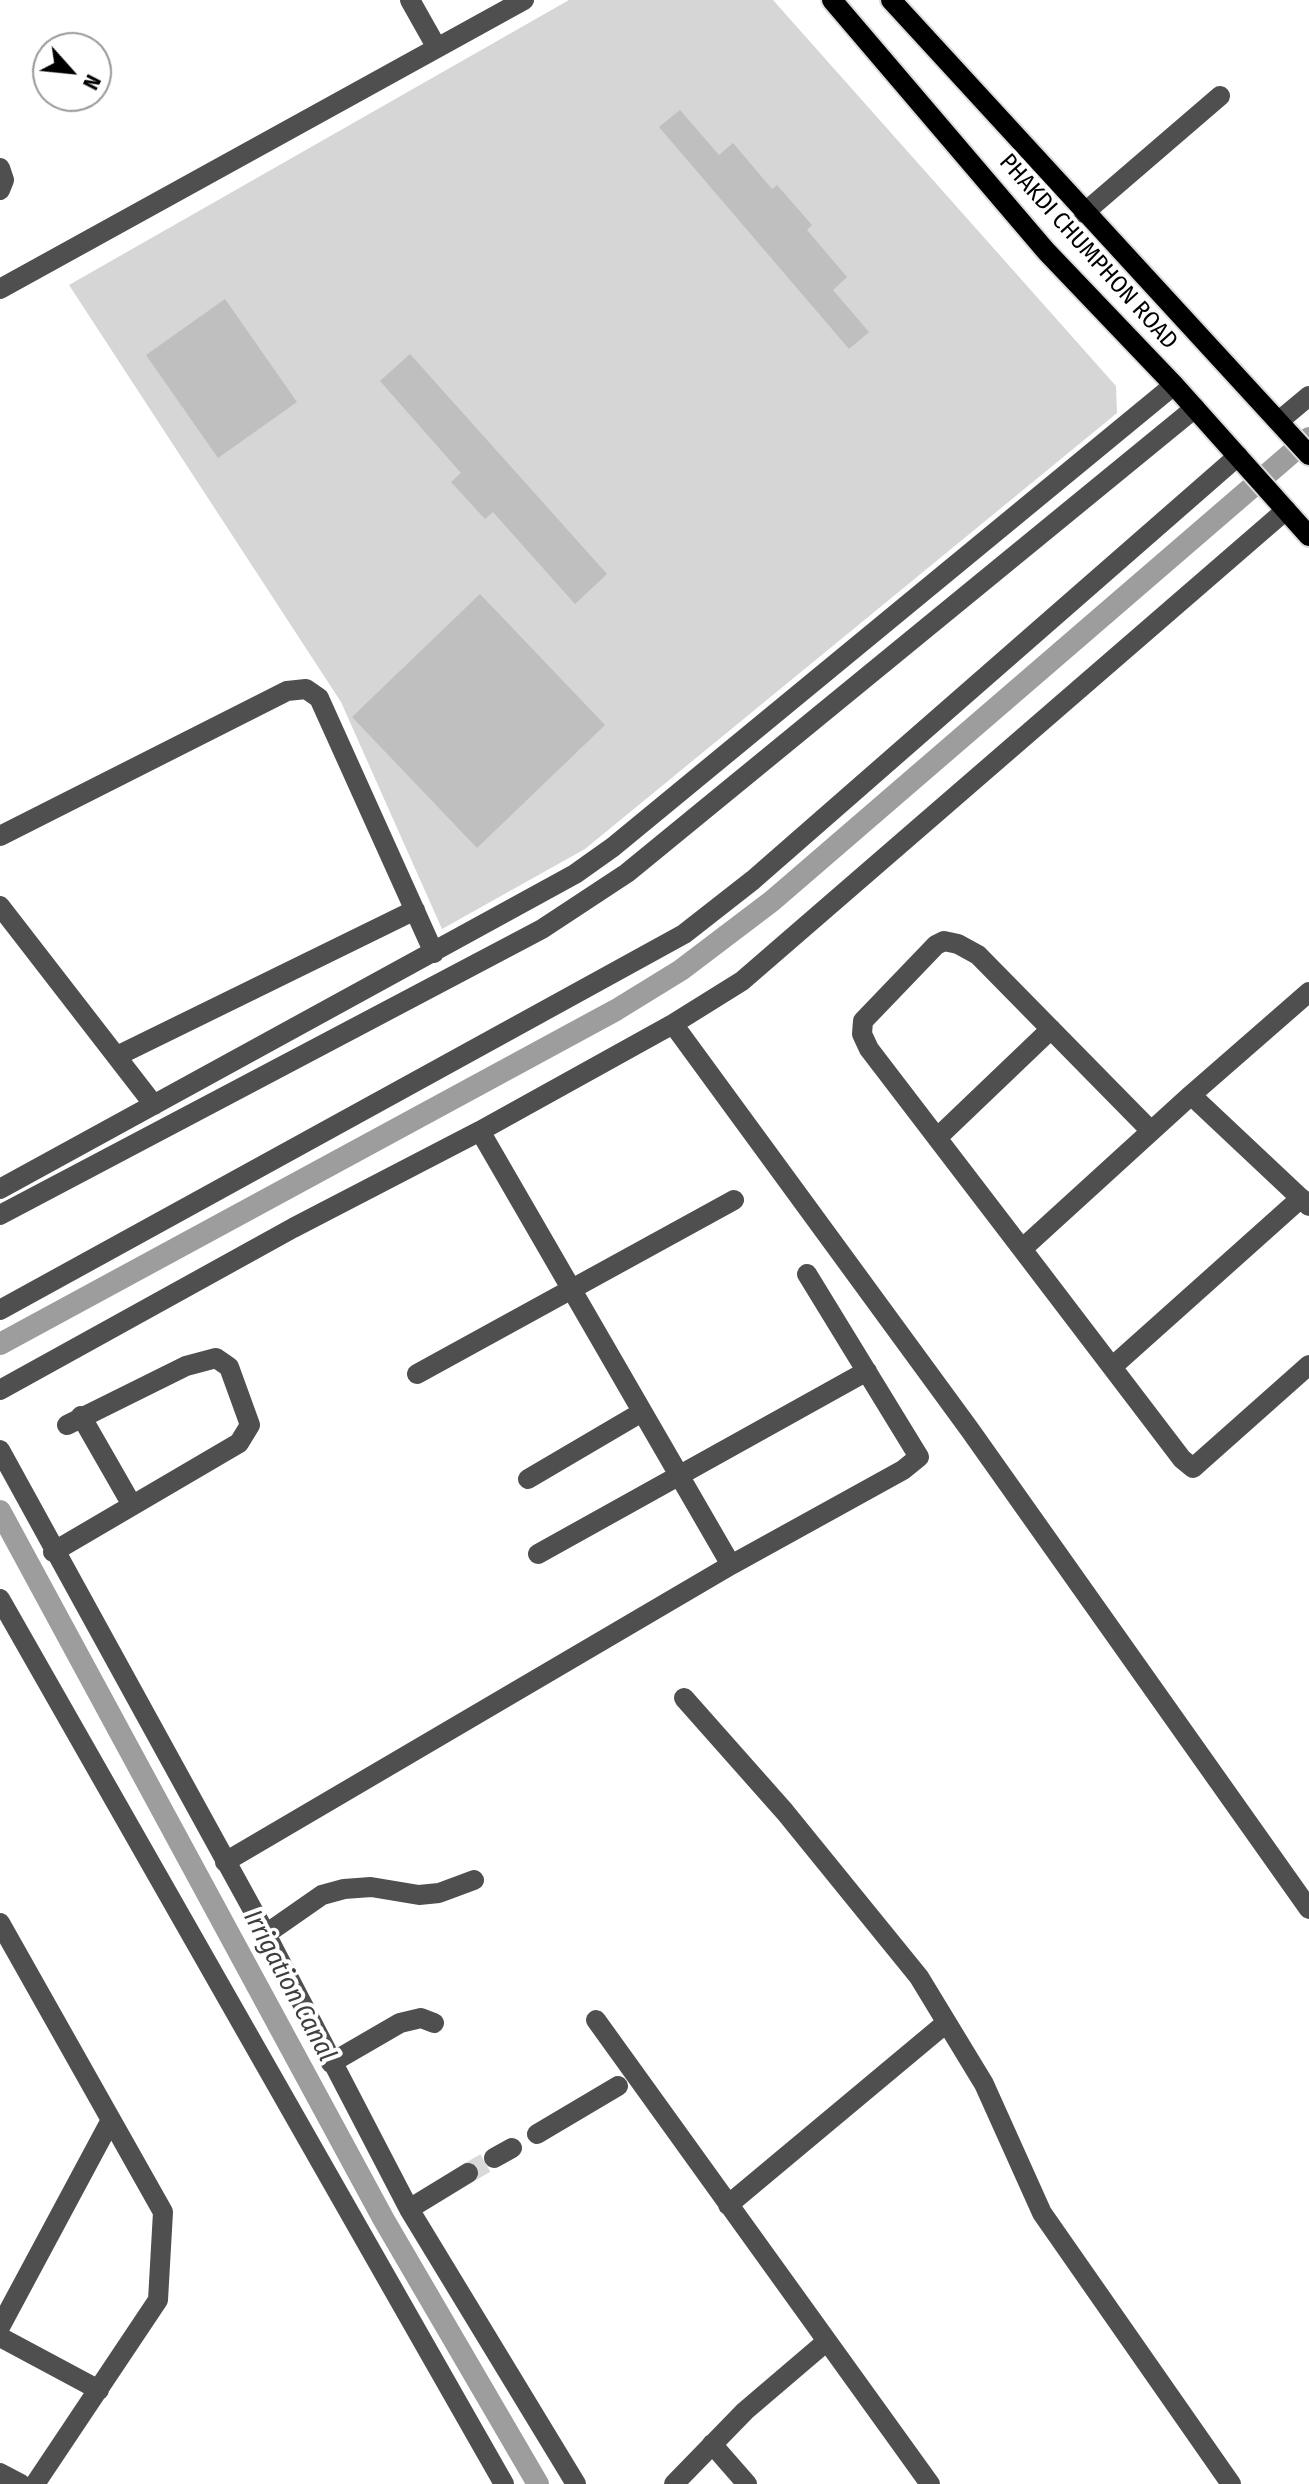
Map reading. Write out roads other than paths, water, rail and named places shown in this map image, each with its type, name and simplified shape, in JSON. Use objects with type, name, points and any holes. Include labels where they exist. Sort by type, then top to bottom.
[{"type":"main road","name":"PHAKDI CHUMPHON ROAD","points":[[832,0],[1046,251],[1174,385],[1309,536]]},
{"type":"main road","name":"PHAKDI CHUMPHON ROAD","points":[[891,0],[1309,455]]},
{"type":"street","points":[[410,0],[437,48]]},
{"type":"street","points":[[0,289],[524,0]]},
{"type":"street","points":[[1084,213],[1220,96]]},
{"type":"street","points":[[0,168],[4,180],[0,190]]},
{"type":"street","points":[[0,1189],[575,874],[613,847],[1174,385]]},
{"type":"street","points":[[1285,427],[1309,396]]},
{"type":"street","points":[[0,1215],[542,929],[616,880],[1195,408]]},
{"type":"street","points":[[0,1310],[684,934],[753,880],[1242,461]]},
{"type":"street","points":[[0,1390],[293,1228],[480,1131],[673,1024],[742,981],[1282,506]]},
{"type":"street","points":[[0,836],[287,691],[306,689],[319,698],[434,953]]},
{"type":"street","points":[[0,906],[154,1105]]},
{"type":"street","points":[[117,1056],[415,910]]},
{"type":"street","points":[[1151,1131],[978,955],[958,944],[944,941],[936,945],[863,1021],[862,1034],[869,1049],[1182,1459],[1193,1468],[1309,1365]]},
{"type":"street","points":[[1022,1249],[1309,992]]},
{"type":"street","points":[[673,1024],[970,1430],[1309,1909]]},
{"type":"street","points":[[937,1138],[1051,1029]]},
{"type":"street","points":[[1112,1367],[1305,1202],[1191,1095]]},
{"type":"street","points":[[480,1131],[731,1565]]},
{"type":"street","points":[[417,1374],[734,1200]]},
{"type":"street","points":[[225,1862],[731,1565],[917,1460],[919,1455],[807,1274]]},
{"type":"street","points":[[53,1552],[239,1443],[247,1434],[250,1418],[224,1360],[206,1358],[74,1420],[132,1505]]},
{"type":"street","points":[[538,1554],[680,1478],[867,1371]]},
{"type":"street","points":[[528,1479],[642,1412]]},
{"type":"street","points":[[0,1450],[53,1552],[266,1934],[409,2209],[576,2484]]},
{"type":"street","points":[[0,1599],[504,2484]]},
{"type":"street","points":[[684,1698],[785,1812],[919,1977],[984,2084],[1042,2213],[1231,2484]]},
{"type":"street","points":[[266,1934],[322,1895],[344,1889],[371,1887],[419,1895],[439,1893],[474,1880]]},
{"type":"street","points":[[0,1923],[163,2212],[158,2300],[35,2484]]},
{"type":"street","points":[[331,2063],[400,2023],[421,2018],[434,2023]]},
{"type":"street","points":[[596,2020],[930,2484]]},
{"type":"street","points":[[728,2205],[946,2023]]},
{"type":"street","points":[[537,2134],[618,2086]]},
{"type":"street","points":[[0,2327],[111,2120]]},
{"type":"street","points":[[409,2209],[468,2173]]},
{"type":"street","points":[[0,2337],[99,2390]]},
{"type":"street","points":[[674,2484],[745,2411],[827,2341]]},
{"type":"street","points":[[712,2444],[747,2484]]},
{"type":"street","points":[[0,2473],[21,2484]]},
{"type":"waterway","points":[[0,1344],[616,1010],[681,970],[772,901],[1309,438]]},
{"type":"waterway","name":"Irrigation Canal","points":[[0,1511],[384,2220],[538,2484]]},
{"type":"tunnel","points":[[468,2173],[494,2158]]}]
